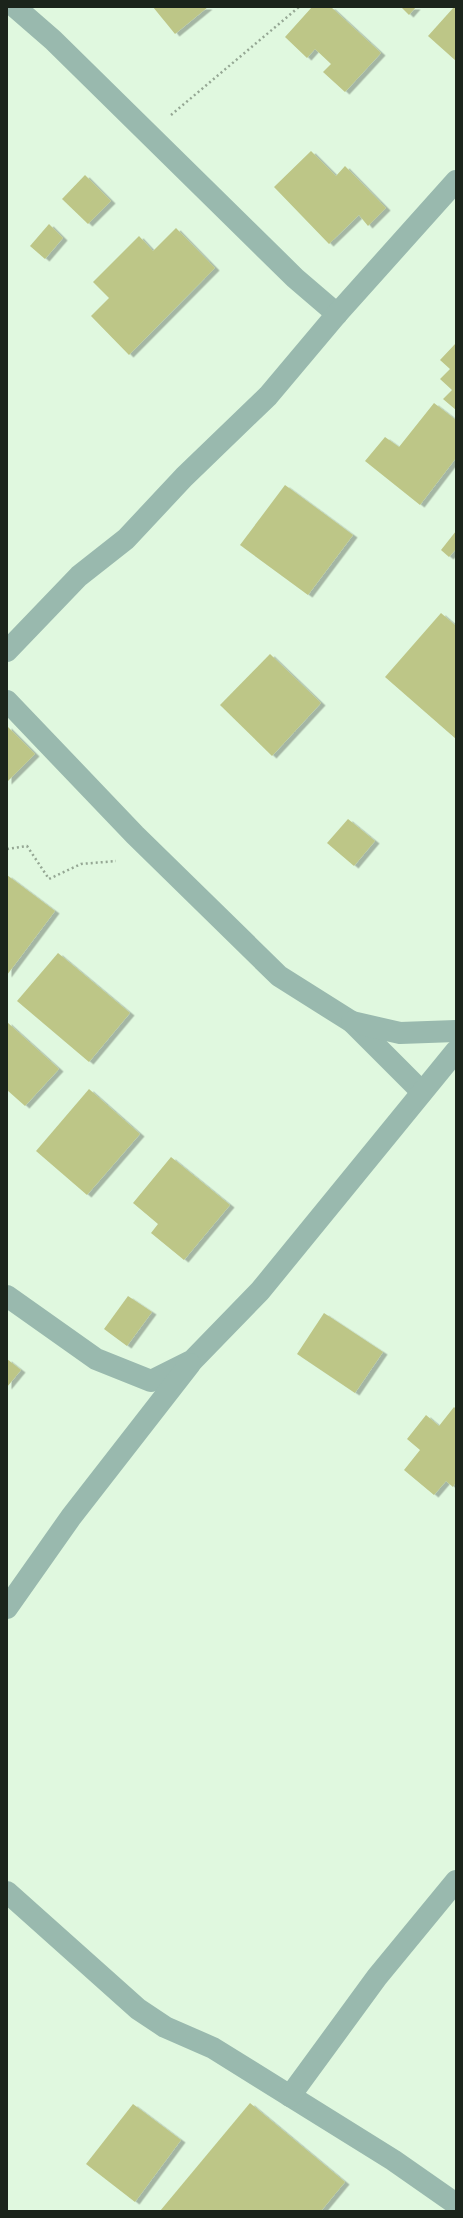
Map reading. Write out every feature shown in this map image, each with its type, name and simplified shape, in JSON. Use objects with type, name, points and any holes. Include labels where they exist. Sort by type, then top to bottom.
[{"type":"street","points":[[15,7],[53,40],[295,278],[337,314]]},
{"type":"street","points":[[7,652],[79,576],[126,539],[184,477],[268,396],[337,314],[456,181]]},
{"type":"street","points":[[7,701],[163,862],[279,976],[352,1022],[422,1092]]},
{"type":"street","points":[[352,1022],[400,1033],[456,1031]]},
{"type":"street","points":[[7,1608],[71,1517],[193,1360],[260,1291],[456,1051]]},
{"type":"street","points":[[7,1296],[96,1359],[151,1381],[193,1360]]},
{"type":"street","points":[[290,2096],[377,1977],[456,1881]]},
{"type":"street","points":[[7,1892],[138,2009],[166,2027],[213,2048],[393,2160],[456,2204]]},
{"type":"path","points":[[148,134],[299,7]]},
{"type":"path","points":[[7,850],[27,846],[48,879],[81,864],[125,860],[163,862]]},
{"type":"building","points":[[153,7],[208,7],[175,34]]},
{"type":"building","points":[[312,7],[331,7],[381,53],[345,92],[323,72],[331,64],[315,49],[307,58],[285,37]]},
{"type":"building","points":[[401,7],[416,7],[409,15]]},
{"type":"building","points":[[454,7],[456,7],[456,61],[428,36]]},
{"type":"building","points":[[311,151],[336,176],[345,166],[386,208],[368,226],[359,215],[329,244],[274,187]]},
{"type":"building","points":[[85,175],[111,201],[88,224],[62,199]]},
{"type":"building","points":[[49,224],[63,238],[45,259],[30,246]]},
{"type":"building","points":[[176,228],[215,268],[129,355],[91,316],[109,298],[93,282],[139,236],[153,251]]},
{"type":"building","points":[[456,343],[456,410],[443,399],[452,390],[440,379],[450,369],[440,360]]},
{"type":"building","points":[[434,403],[456,420],[456,458],[420,505],[365,461],[385,437],[399,447]]},
{"type":"building","points":[[285,485],[353,535],[308,595],[240,545]]},
{"type":"building","points":[[456,531],[456,549],[449,557],[441,550]]},
{"type":"building","points":[[441,613],[456,626],[456,739],[385,677]]},
{"type":"building","points":[[270,654],[321,703],[272,756],[220,705]]},
{"type":"building","points":[[7,726],[35,754],[7,782]]},
{"type":"building","points":[[348,819],[375,841],[354,866],[327,843]]},
{"type":"building","points":[[7,875],[55,911],[7,975]]},
{"type":"building","points":[[58,953],[130,1013],[89,1062],[17,1001]]},
{"type":"building","points":[[7,1022],[59,1069],[25,1106],[7,1090]]},
{"type":"building","points":[[89,1089],[140,1134],[87,1195],[36,1151]]},
{"type":"building","points":[[171,1157],[230,1205],[184,1260],[151,1233],[158,1224],[133,1203]]},
{"type":"building","points":[[128,1296],[152,1312],[127,1346],[104,1329]]},
{"type":"building","points":[[324,1313],[383,1352],[355,1393],[297,1354]]},
{"type":"building","points":[[7,1359],[21,1370],[7,1387]]},
{"type":"building","points":[[454,1407],[456,1409],[456,1482],[453,1487],[446,1481],[434,1495],[404,1470],[420,1450],[407,1439],[426,1415],[439,1426]]},
{"type":"building","points":[[250,2103],[345,2182],[321,2211],[160,2211]]},
{"type":"building","points":[[133,2104],[181,2140],[135,2202],[86,2164]]}]
